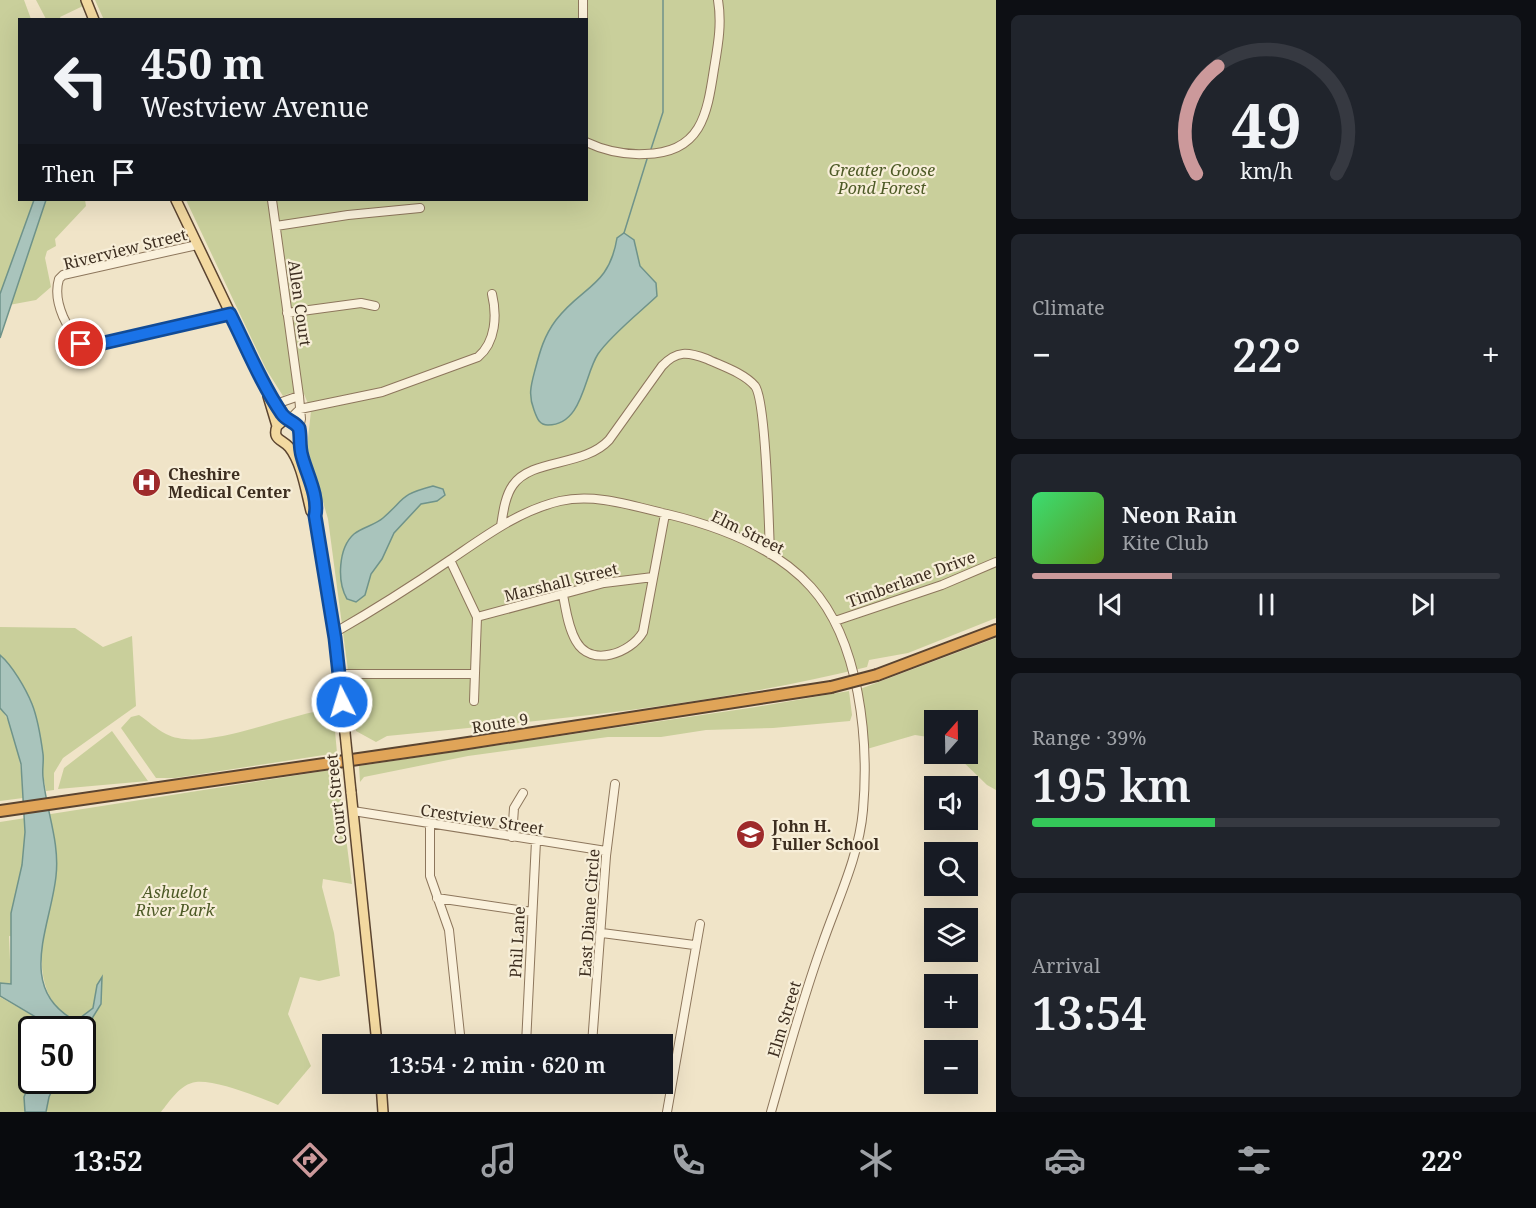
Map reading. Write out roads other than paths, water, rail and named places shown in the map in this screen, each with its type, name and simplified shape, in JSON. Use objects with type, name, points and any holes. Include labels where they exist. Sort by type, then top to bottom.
[{"type":"highway","name":"Route 9","points":[[0,811],[455,745],[831,687],[877,675],[996,630]]},
{"type":"main road","points":[[86,0],[93,18]]},
{"type":"main road","name":"Court Street","points":[[176,201],[267,390],[288,420],[299,428],[298,439],[317,507],[315,516]]},
{"type":"main road","name":"Court Street","points":[[267,390],[277,426],[277,439],[288,445],[315,516],[339,674],[376,1034]]},
{"type":"main road","points":[[277,426],[288,420]]},
{"type":"main road","points":[[288,445],[298,439]]},
{"type":"main road","points":[[382,1094],[383,1112]]},
{"type":"street","points":[[583,0],[583,18]]},
{"type":"street","points":[[588,143],[611,152],[642,154],[666,153],[688,142],[704,119],[709,104],[721,29],[718,0]]},
{"type":"street","name":"Allen Court","points":[[272,201],[299,396],[299,428]]},
{"type":"street","points":[[276,226],[348,215],[420,208]]},
{"type":"street","name":"Riverview Street","points":[[197,245],[69,273],[59,279],[57,293],[63,316],[76,338],[86,347],[230,314]]},
{"type":"street","points":[[288,420],[300,410],[382,392],[478,357],[484,352],[491,338],[495,316],[492,294]]},
{"type":"street","points":[[287,313],[361,303],[375,306]]},
{"type":"street","points":[[501,526],[508,496],[517,480],[531,472],[586,456],[605,445],[662,366],[674,356],[685,352],[724,367],[749,380],[755,386],[759,397],[770,554]]},
{"type":"street","points":[[276,404],[299,396]]},
{"type":"street","name":"Elm Street","points":[[334,633],[501,526],[550,504],[574,499],[607,500],[699,523],[770,554],[811,586],[835,621],[849,658],[860,711],[864,776],[862,817],[858,844],[818,956],[771,1112]]},
{"type":"street","points":[[563,595],[577,643],[593,653],[615,653],[632,647],[643,632],[665,514]]},
{"type":"street","points":[[450,560],[477,617],[474,701]]},
{"type":"street","name":"Timberlane Drive","points":[[835,621],[942,585],[996,562]]},
{"type":"street","name":"Marshall Street","points":[[477,617],[604,583],[653,577]]},
{"type":"street","points":[[339,674],[474,674]]},
{"type":"street","name":"East Diane Circle","points":[[593,1034],[602,933],[606,850],[615,784]]},
{"type":"street","points":[[512,837],[514,808],[523,793]]},
{"type":"street","name":"Crestview Street","points":[[353,812],[606,850]]},
{"type":"street","points":[[430,824],[430,876],[449,930],[460,1034]]},
{"type":"street","name":"Phil Lane","points":[[526,1034],[536,841]]},
{"type":"street","points":[[437,897],[532,912]]},
{"type":"street","points":[[667,1112],[694,945],[700,924]]},
{"type":"street","points":[[602,933],[694,945]]},
{"type":"water","points":[[34,201],[46,201],[0,338],[0,294]]},
{"type":"water","points":[[624,233],[634,240],[640,266],[656,283],[657,296],[603,347],[593,363],[576,408],[569,417],[560,423],[542,424],[534,410],[531,390],[545,338],[566,309],[601,277],[608,267],[617,238]]},
{"type":"water","points":[[433,486],[443,489],[445,495],[437,501],[421,504],[394,533],[382,559],[371,574],[365,595],[356,602],[347,599],[342,584],[341,565],[349,540],[354,534],[383,518],[408,495]]},
{"type":"water","points":[[0,655],[14,671],[29,698],[39,729],[43,777],[57,863],[41,955],[42,974],[46,992],[57,1008],[69,1016],[34,1016],[0,996],[0,983],[11,984],[11,913],[22,865],[25,832],[21,764],[7,716],[0,708]]},
{"type":"water","points":[[102,977],[101,1004],[94,1016],[83,1016],[93,1008],[97,985]]},
{"type":"water","points":[[25,1094],[50,1094],[46,1112],[25,1112]]},
{"type":"waterway","points":[[651,149],[663,112],[663,0]]},
{"type":"waterway","points":[[624,233],[647,159]]},
{"type":"place","name":"Cheshire Medical Center","points":[[147,483]]},
{"type":"place","name":"John H. Fuller School","points":[[751,835]]},
{"type":"park label","name":"Greater Goose Pond Forest","points":[[882,179]]},
{"type":"park label","name":"Ashuelot River Park","points":[[175,901]]}]
